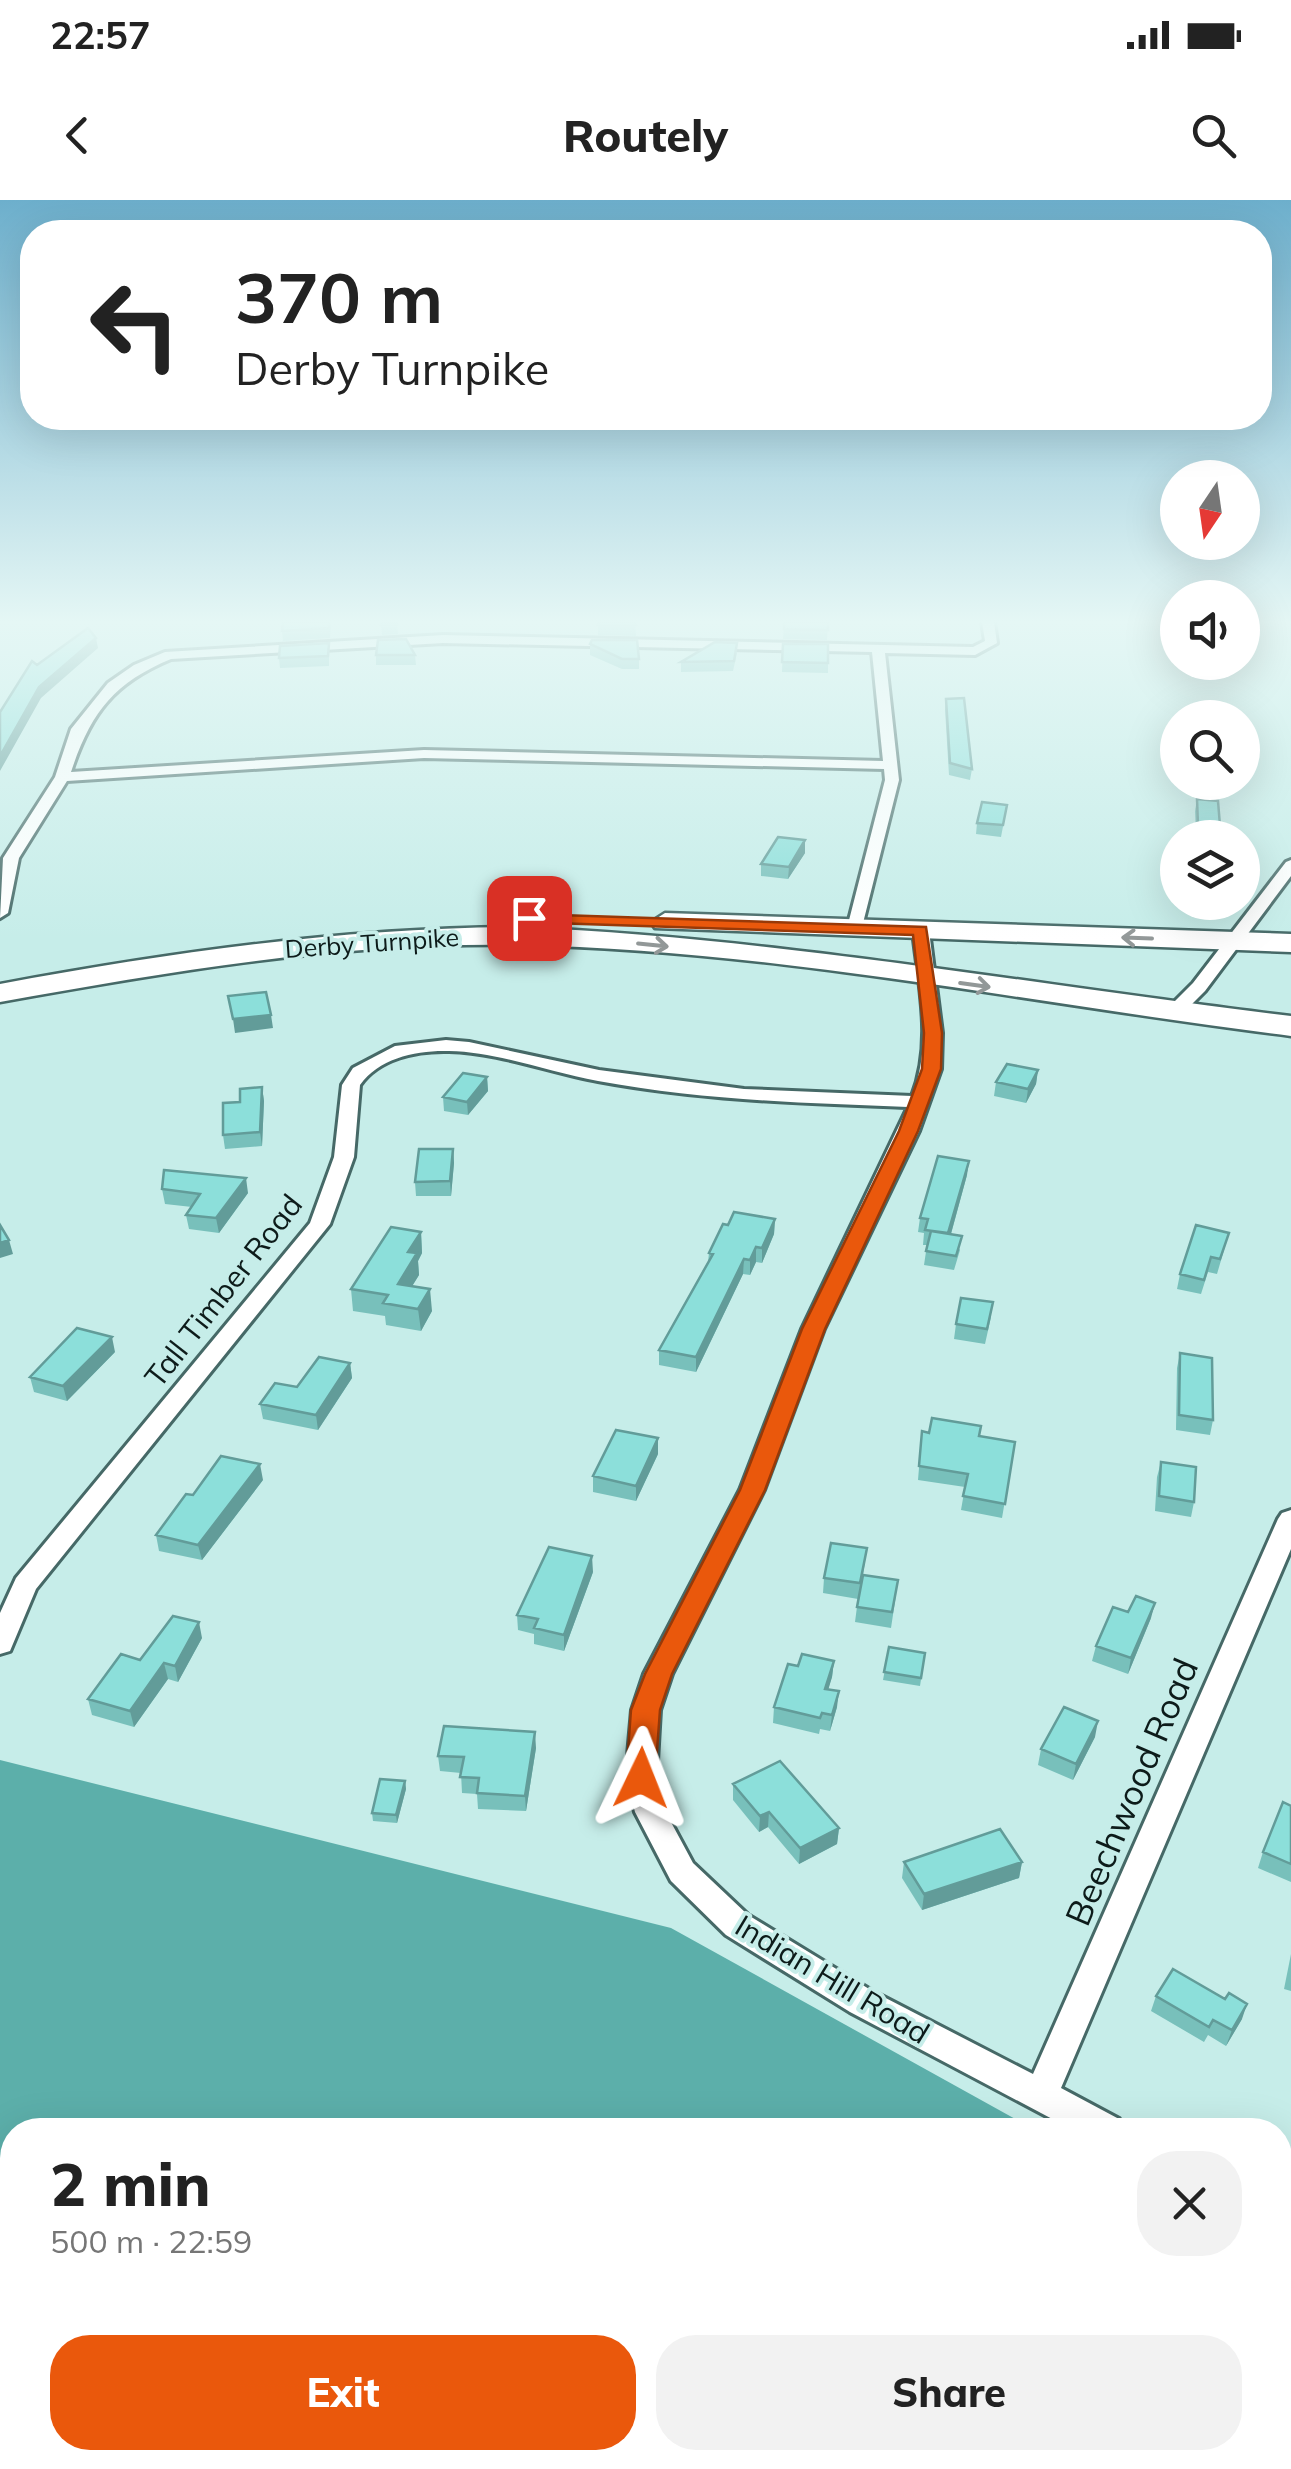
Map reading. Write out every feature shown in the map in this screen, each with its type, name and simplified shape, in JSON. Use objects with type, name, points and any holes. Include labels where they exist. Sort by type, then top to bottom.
[{"type":"highway","name":"Derby Turnpike","points":[[0,970],[350,925],[529,918],[1291,943]]},
{"type":"highway","name":"Derby Turnpike","points":[[0,993],[235,953],[437,937],[598,940],[1291,1026]]},
{"type":"street","points":[[0,913],[12,858],[62,776],[80,728]]},
{"type":"street","points":[[855,928],[892,765],[888,728]]},
{"type":"street","points":[[62,776],[424,754],[892,765]]},
{"type":"street","points":[[1174,1012],[1291,865]]},
{"type":"street","points":[[1274,888],[1288,901]]},
{"type":"street","points":[[920,930],[925,978]]},
{"type":"street","name":"Indian Hill Road","points":[[925,978],[934,1055],[904,1142],[814,1329],[752,1490],[658,1674],[646,1710],[641,1778],[650,1812],[682,1872],[736,1925],[862,2002],[1084,2118]]},
{"type":"street","name":"Tall Timber Road","points":[[0,1644],[24,1585],[320,1224],[337,1188],[344,1157],[351,1086],[376,1060],[394,1052],[446,1045],[599,1076],[744,1095],[917,1102]]},
{"type":"street","name":"Beechwood Road","points":[[1041,2095],[1291,1519]]},
{"type":"shaded area","points":[[0,1760],[671,1928],[1013,2118],[0,2118]]},
{"type":"building","points":[[0,728],[16,728],[0,756]]},
{"type":"building","points":[[948,728],[967,728],[972,769],[950,763]]},
{"type":"building","points":[[1197,800],[1218,801],[1220,820],[1198,820]]},
{"type":"building","points":[[982,802],[1007,805],[1003,825],[977,823]]},
{"type":"building","points":[[778,837],[805,840],[789,867],[761,864]]},
{"type":"building","points":[[266,992],[271,1015],[233,1019],[228,996]]},
{"type":"building","points":[[1007,1064],[1038,1070],[1028,1089],[996,1082]]},
{"type":"building","points":[[463,1073],[487,1077],[467,1102],[443,1097]]},
{"type":"building","points":[[262,1087],[260,1132],[223,1135],[223,1103],[240,1102],[240,1089]]},
{"type":"building","points":[[419,1149],[453,1149],[450,1181],[415,1182]]},
{"type":"building","points":[[938,1156],[969,1161],[948,1233],[925,1230],[928,1219],[920,1218]]},
{"type":"building","points":[[164,1170],[246,1178],[216,1218],[186,1215],[200,1194],[162,1189]]},
{"type":"building","points":[[734,1212],[775,1219],[762,1248],[756,1247],[750,1260],[744,1259],[696,1357],[659,1350],[713,1254],[709,1253],[723,1224],[728,1225]]},
{"type":"building","points":[[0,1225],[9,1240],[0,1243]]},
{"type":"building","points":[[1196,1225],[1229,1233],[1220,1259],[1211,1257],[1204,1280],[1180,1274]]},
{"type":"building","points":[[391,1227],[421,1232],[408,1252],[417,1253],[398,1284],[430,1289],[418,1309],[383,1303],[388,1295],[351,1289]]},
{"type":"building","points":[[931,1231],[962,1236],[956,1256],[926,1251]]},
{"type":"building","points":[[961,1298],[993,1302],[987,1329],[956,1324]]},
{"type":"building","points":[[77,1328],[112,1337],[63,1386],[30,1377]]},
{"type":"building","points":[[1180,1353],[1212,1358],[1213,1420],[1179,1415]]},
{"type":"building","points":[[319,1357],[350,1363],[316,1415],[260,1404],[275,1383],[297,1387]]},
{"type":"building","points":[[932,1418],[981,1426],[979,1436],[1015,1442],[1005,1504],[963,1496],[968,1474],[919,1466],[922,1431],[929,1433]]},
{"type":"building","points":[[616,1430],[658,1438],[636,1486],[593,1476]]},
{"type":"building","points":[[221,1456],[260,1464],[198,1545],[156,1535],[186,1494],[193,1495]]},
{"type":"building","points":[[1161,1462],[1196,1467],[1194,1502],[1159,1496]]},
{"type":"building","points":[[831,1543],[867,1548],[860,1583],[824,1578]]},
{"type":"building","points":[[549,1547],[592,1556],[564,1635],[534,1628],[538,1619],[517,1615]]},
{"type":"building","points":[[863,1575],[898,1580],[892,1612],[857,1607]]},
{"type":"building","points":[[1136,1596],[1155,1603],[1131,1658],[1096,1646],[1113,1607],[1128,1612]]},
{"type":"building","points":[[173,1616],[199,1622],[175,1666],[164,1663],[130,1711],[88,1699],[121,1654],[140,1660]]},
{"type":"building","points":[[889,1647],[925,1653],[921,1678],[884,1672]]},
{"type":"building","points":[[802,1654],[834,1661],[825,1689],[839,1691],[832,1715],[822,1713],[820,1718],[774,1707],[788,1664],[798,1666]]},
{"type":"building","points":[[1064,1707],[1098,1721],[1076,1764],[1041,1749]]},
{"type":"building","points":[[444,1726],[535,1732],[525,1796],[477,1793],[479,1778],[460,1777],[464,1757],[438,1756]]},
{"type":"building","points":[[780,1761],[839,1828],[800,1848],[769,1812],[760,1816],[733,1784]]},
{"type":"building","points":[[380,1779],[405,1781],[396,1815],[372,1813]]},
{"type":"building","points":[[1283,1802],[1291,1806],[1291,1864],[1263,1852]]},
{"type":"building","points":[[1000,1829],[1022,1862],[924,1894],[904,1862]]},
{"type":"building","points":[[1173,1969],[1225,1999],[1229,1993],[1247,2004],[1232,2030],[1213,2020],[1209,2027],[1156,1996]]},
{"type":"route","points":[[529,918],[920,930],[933,1033],[932,1069],[908,1131],[814,1329],[752,1490],[658,1674],[640,1742],[641,1778]]}]
